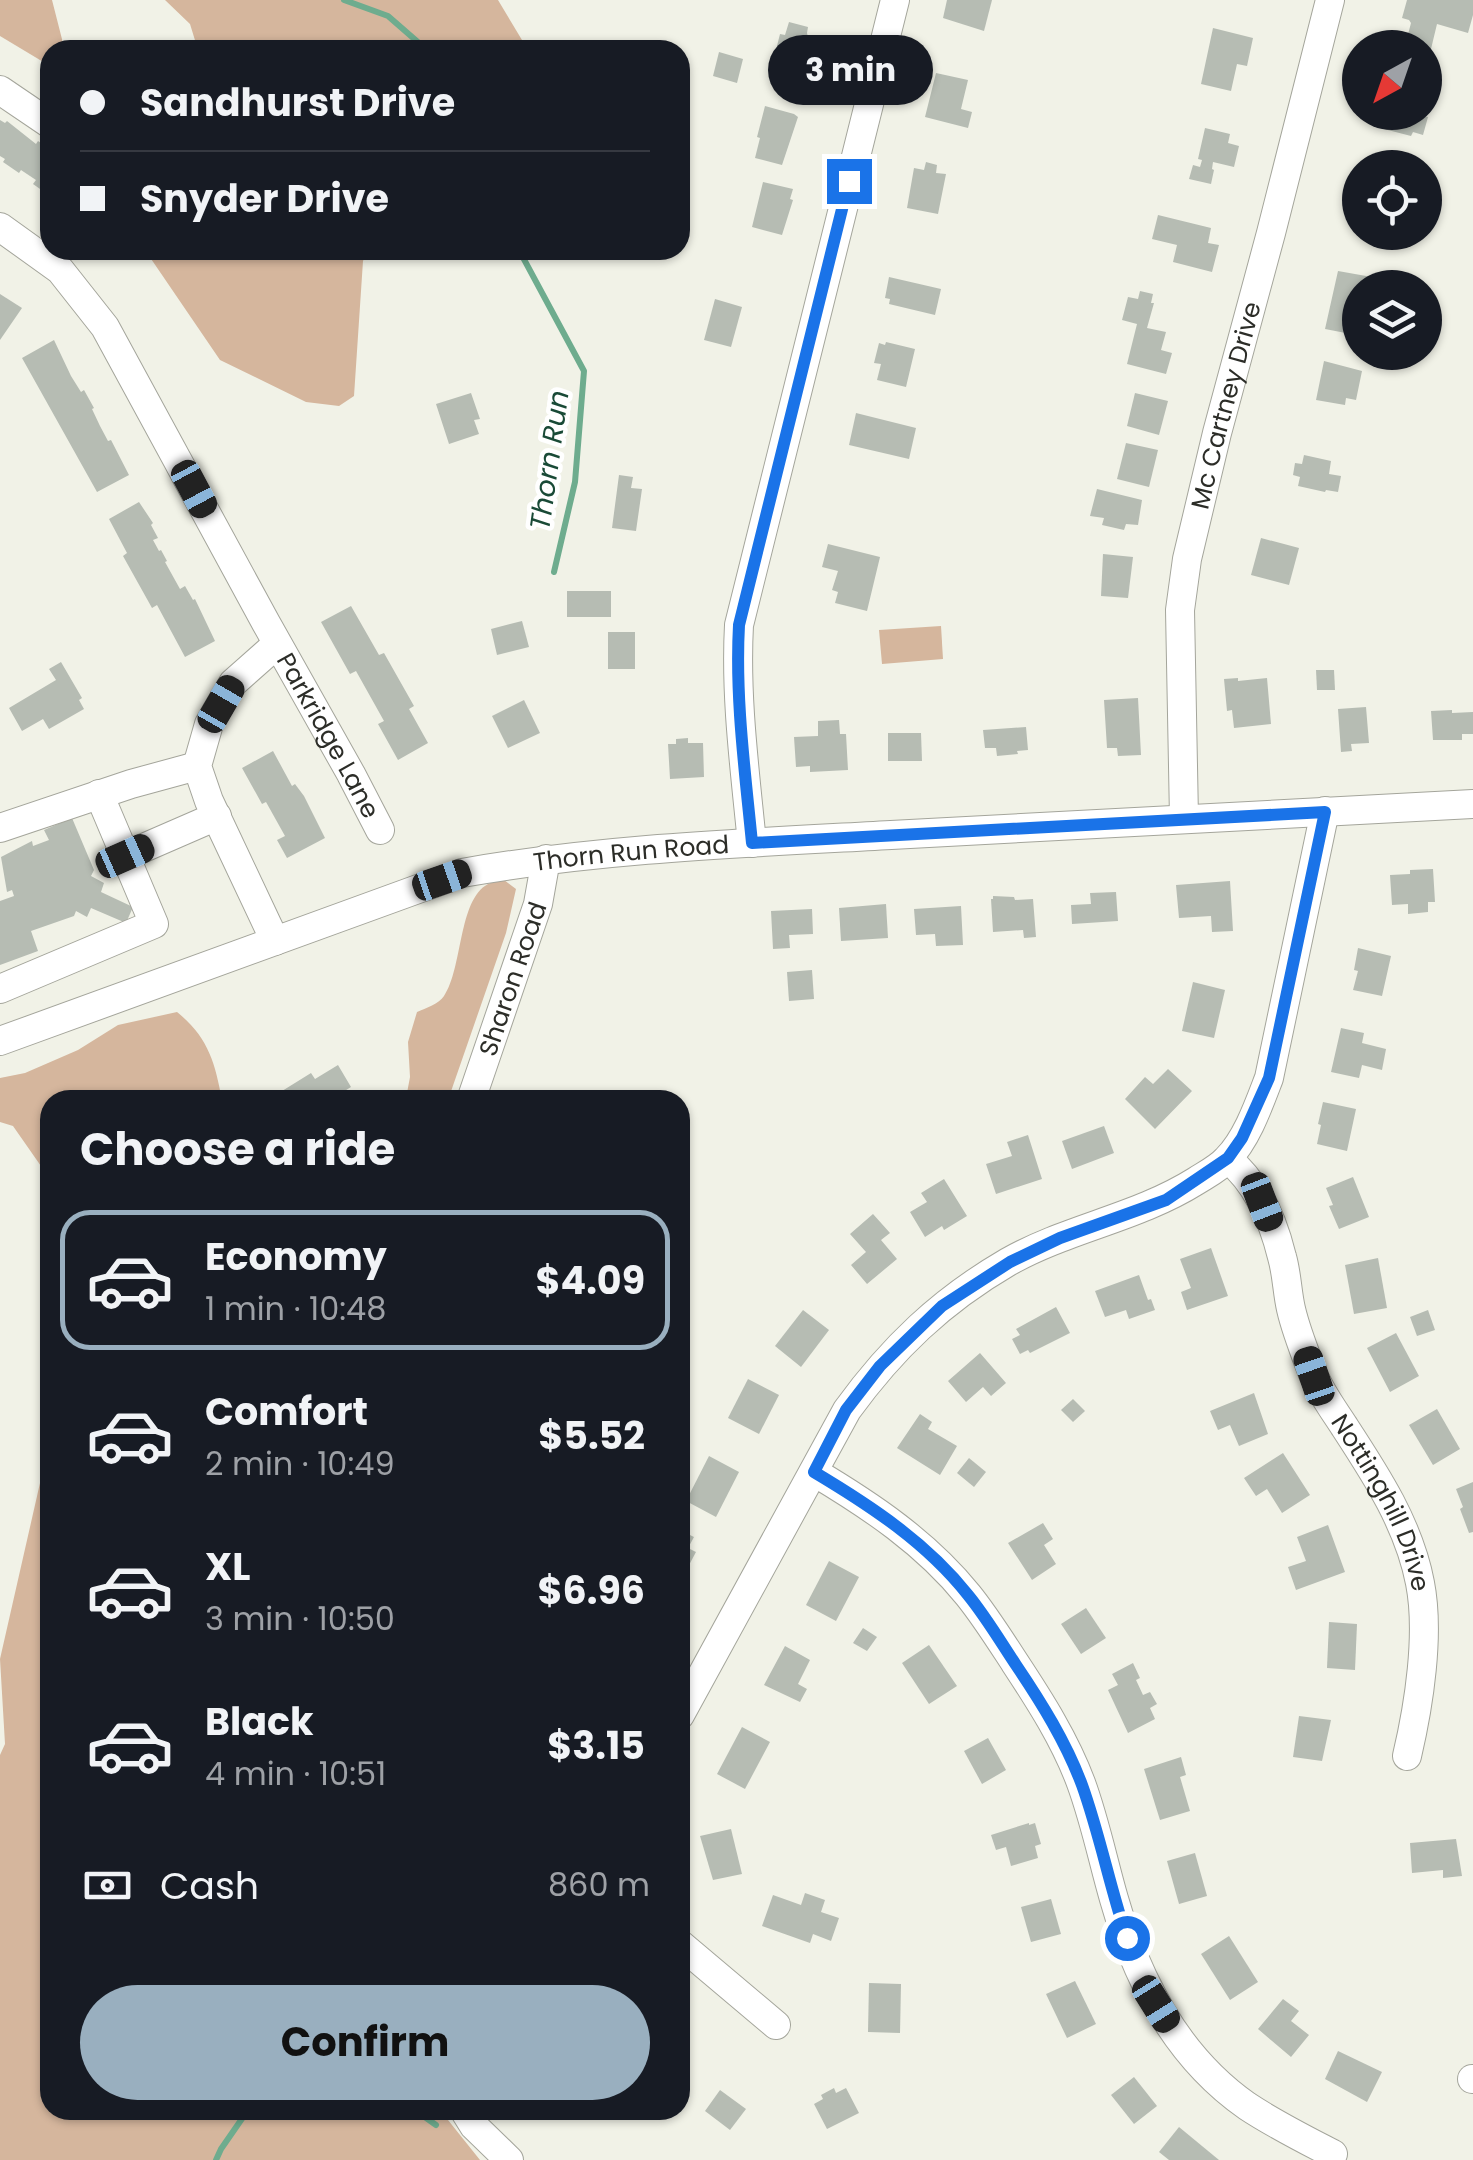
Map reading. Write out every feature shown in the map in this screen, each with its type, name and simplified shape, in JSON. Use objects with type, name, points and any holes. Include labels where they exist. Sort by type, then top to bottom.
[{"type":"street","points":[[752,843],[741,712],[739,625],[895,0]]},
{"type":"street","name":"Mc Cartney Drive","points":[[1184,818],[1180,610],[1187,560],[1330,0]]},
{"type":"street","points":[[0,90],[40,117]]},
{"type":"street","name":"Parkridge Lane","points":[[0,227],[40,256]]},
{"type":"street","name":"Parkridge Lane","points":[[46,260],[60,270],[105,327],[380,830]]},
{"type":"street","name":"Parkridge Lane","points":[[196,766],[209,724],[233,683],[277,644]]},
{"type":"street","points":[[0,828],[196,766],[274,941]]},
{"type":"street","points":[[13,984],[154,924],[98,794]]},
{"type":"street","name":"Thorn Run Road","points":[[0,1041],[462,873],[546,859],[752,843],[1473,804]]},
{"type":"street","points":[[690,1697],[846,1410],[880,1366],[942,1306],[1010,1262],[1060,1238],[1166,1200],[1228,1158],[1242,1138],[1269,1078],[1325,812]]},
{"type":"street","points":[[125,856],[216,816]]},
{"type":"street","name":"Sharon Road","points":[[474,1090],[533,918],[546,859]]},
{"type":"street","name":"Nottinghill Drive","points":[[1228,1158],[1242,1170],[1262,1202],[1282,1257],[1291,1309],[1314,1376],[1399,1517],[1416,1562],[1422,1588],[1424,1641],[1419,1696],[1407,1756]]},
{"type":"street","points":[[814,1472],[864,1501],[946,1570],[990,1625],[1031,1687],[1065,1744],[1081,1783],[1114,1900],[1141,1976],[1176,2036],[1244,2104],[1333,2154]]},
{"type":"street","points":[[690,1952],[776,2024]]},
{"type":"street","points":[[470,2120],[509,2160]]},
{"type":"shaded area","points":[[0,0],[52,0],[62,40],[40,40],[40,60],[0,36]]},
{"type":"shaded area","points":[[165,0],[498,0],[522,40],[195,40],[190,24]]},
{"type":"shaded area","points":[[152,260],[363,260],[354,396],[339,406],[306,402],[220,360]]},
{"type":"shaded area","points":[[941,626],[943,659],[882,664],[879,630]]},
{"type":"shaded area","points":[[504,880],[516,889],[506,933],[451,1090],[408,1090],[408,1042],[417,1012],[444,996],[471,904],[488,884]]},
{"type":"shaded area","points":[[177,1012],[196,1031],[208,1051],[220,1090],[40,1090],[40,1165],[13,1126],[0,1122],[0,1078],[25,1073],[78,1050],[118,1025]]},
{"type":"shaded area","points":[[40,1483],[40,2120],[448,2120],[480,2160],[0,2160],[0,1755],[5,1744],[0,1659]]},
{"type":"building","points":[[947,0],[992,0],[984,31],[943,18]]},
{"type":"building","points":[[1407,0],[1473,0],[1468,33],[1437,24],[1436,30],[1409,30],[1411,23],[1402,18]]},
{"type":"building","points":[[789,22],[808,27],[811,42],[801,82],[770,74],[780,34],[785,35]]},
{"type":"building","points":[[1213,28],[1253,38],[1247,66],[1237,64],[1231,91],[1201,84]]},
{"type":"building","points":[[719,52],[743,59],[737,83],[713,76]]},
{"type":"building","points":[[936,73],[968,80],[961,109],[972,112],[968,128],[925,117]]},
{"type":"building","points":[[765,106],[798,117],[782,165],[755,158]]},
{"type":"building","points":[[0,120],[7,121],[36,144],[40,142],[40,189],[33,184],[36,180],[21,170],[19,173],[0,156]]},
{"type":"building","points":[[1205,128],[1230,134],[1228,143],[1239,146],[1234,167],[1213,162],[1211,184],[1189,179],[1193,165],[1200,167],[1202,160],[1198,159]]},
{"type":"building","points":[[1388,130],[1424,130],[1423,135],[1413,132],[1411,136]]},
{"type":"building","points":[[926,162],[937,165],[936,173],[946,174],[938,214],[907,208],[914,168],[924,170]]},
{"type":"building","points":[[763,182],[793,189],[782,235],[752,227]]},
{"type":"building","points":[[1158,215],[1211,228],[1208,243],[1219,245],[1212,272],[1173,262],[1177,245],[1152,239]]},
{"type":"building","points":[[1338,271],[1342,272],[1342,332],[1325,329]]},
{"type":"building","points":[[889,277],[941,289],[935,315],[889,304],[890,299],[885,298]]},
{"type":"building","points":[[1140,291],[1153,294],[1147,328],[1166,332],[1161,350],[1172,353],[1166,374],[1127,364],[1137,324],[1122,320],[1128,297],[1138,299]]},
{"type":"building","points":[[0,294],[22,308],[0,340]]},
{"type":"building","points":[[715,299],[742,307],[731,347],[704,340]]},
{"type":"building","points":[[54,340],[129,475],[97,492],[22,358]]},
{"type":"building","points":[[879,343],[915,349],[906,387],[877,380],[881,364],[874,363]]},
{"type":"building","points":[[1324,361],[1342,366],[1342,370],[1362,371],[1356,400],[1346,398],[1345,405],[1316,400]]},
{"type":"building","points":[[471,393],[480,419],[474,420],[479,434],[449,444],[436,404]]},
{"type":"building","points":[[1135,393],[1168,401],[1159,435],[1127,426]]},
{"type":"building","points":[[856,413],[916,428],[909,459],[849,445]]},
{"type":"building","points":[[1126,443],[1158,450],[1149,487],[1117,479]]},
{"type":"building","points":[[1304,455],[1331,461],[1329,474],[1341,476],[1338,492],[1298,486],[1300,477],[1293,475],[1295,463],[1302,464]]},
{"type":"building","points":[[619,475],[633,477],[631,488],[642,489],[636,531],[612,528]]},
{"type":"building","points":[[1097,489],[1142,500],[1138,525],[1126,524],[1124,530],[1102,525],[1104,518],[1090,516]]},
{"type":"building","points":[[139,502],[153,523],[158,538],[153,540],[165,562],[180,589],[185,586],[195,599],[215,641],[185,657],[157,605],[152,608],[123,556],[127,553],[109,519]]},
{"type":"building","points":[[1261,538],[1299,548],[1289,585],[1251,575]]},
{"type":"building","points":[[828,544],[880,557],[867,611],[835,603],[838,592],[832,590],[838,571],[822,567]]},
{"type":"building","points":[[1103,554],[1133,557],[1128,598],[1101,596]]},
{"type":"building","points":[[567,591],[611,591],[611,617],[567,617]]},
{"type":"building","points":[[351,606],[414,706],[409,709],[428,743],[398,760],[378,724],[384,721],[356,671],[350,674],[321,622]]},
{"type":"building","points":[[522,621],[529,647],[497,655],[491,629]]},
{"type":"building","points":[[608,632],[635,632],[635,669],[608,669]]},
{"type":"building","points":[[61,662],[82,698],[79,700],[84,709],[49,729],[43,719],[22,731],[9,708],[56,680],[49,669]]},
{"type":"building","points":[[1316,670],[1334,670],[1335,690],[1317,690]]},
{"type":"building","points":[[1267,678],[1271,724],[1234,728],[1232,710],[1227,711],[1224,679]]},
{"type":"building","points":[[1138,698],[1141,755],[1118,756],[1117,748],[1107,748],[1104,700]]},
{"type":"building","points":[[524,700],[540,733],[508,748],[492,716]]},
{"type":"building","points":[[1366,707],[1369,743],[1351,744],[1352,751],[1341,752],[1338,709]]},
{"type":"building","points":[[1431,711],[1473,712],[1473,734],[1462,734],[1462,740],[1433,740]]},
{"type":"building","points":[[839,720],[840,734],[846,734],[848,770],[810,772],[810,766],[796,767],[794,737],[818,736],[818,721]]},
{"type":"building","points":[[1026,727],[1028,750],[997,756],[996,748],[985,748],[983,730]]},
{"type":"building","points":[[888,733],[921,733],[922,761],[888,761]]},
{"type":"building","points":[[688,738],[688,743],[703,743],[704,777],[670,779],[668,744]]},
{"type":"building","points":[[273,751],[292,786],[295,784],[304,796],[325,838],[287,858],[277,840],[285,836],[242,768]]},
{"type":"building","points":[[72,818],[94,870],[91,876],[104,883],[101,892],[133,907],[126,923],[91,908],[87,917],[76,911],[74,916],[31,931],[38,951],[0,965],[0,901],[14,896],[12,890],[7,892],[1,857],[32,841],[33,846],[49,840],[44,830]]},
{"type":"building","points":[[1433,869],[1435,902],[1428,902],[1428,912],[1408,914],[1408,904],[1392,905],[1390,875]]},
{"type":"building","points":[[1230,881],[1233,931],[1212,932],[1211,916],[1179,918],[1176,885]]},
{"type":"building","points":[[1116,892],[1118,921],[1072,924],[1071,905],[1091,904],[1090,893]]},
{"type":"building","points":[[993,896],[1033,899],[1036,937],[1024,938],[1023,930],[993,932]]},
{"type":"building","points":[[886,904],[888,938],[841,941],[839,908]]},
{"type":"building","points":[[961,906],[963,945],[936,946],[935,934],[916,935],[914,909]]},
{"type":"building","points":[[812,909],[813,934],[789,935],[790,948],[773,949],[771,911]]},
{"type":"building","points":[[1358,948],[1391,956],[1382,996],[1353,990]]},
{"type":"building","points":[[812,970],[814,999],[789,1001],[787,972]]},
{"type":"building","points":[[1193,982],[1225,990],[1214,1038],[1182,1031]]},
{"type":"building","points":[[1341,1028],[1364,1033],[1362,1043],[1386,1049],[1382,1070],[1362,1065],[1359,1078],[1331,1072]]},
{"type":"building","points":[[338,1065],[351,1087],[284,1090],[311,1073],[315,1079]]},
{"type":"building","points":[[1168,1069],[1192,1091],[1155,1129],[1125,1099],[1145,1077],[1153,1084]]},
{"type":"building","points":[[1323,1102],[1356,1109],[1347,1151],[1317,1144]]},
{"type":"building","points":[[1104,1126],[1114,1153],[1072,1169],[1062,1141]]},
{"type":"building","points":[[1028,1135],[1042,1179],[996,1194],[986,1164],[1012,1156],[1007,1142]]},
{"type":"building","points":[[1353,1177],[1369,1217],[1339,1229],[1326,1188]]},
{"type":"building","points":[[944,1179],[967,1216],[925,1237],[910,1212],[927,1202],[921,1193]]},
{"type":"building","points":[[873,1214],[890,1233],[881,1240],[897,1259],[867,1284],[851,1265],[866,1252],[850,1234]]},
{"type":"building","points":[[1211,1248],[1228,1296],[1187,1310],[1181,1292],[1191,1288],[1180,1259]]},
{"type":"building","points":[[1378,1258],[1387,1308],[1354,1314],[1345,1265]]},
{"type":"building","points":[[1139,1275],[1155,1310],[1129,1319],[1126,1310],[1105,1317],[1095,1291]]},
{"type":"building","points":[[1056,1307],[1070,1333],[1020,1354],[1012,1339],[1020,1335],[1016,1329]]},
{"type":"building","points":[[803,1310],[829,1330],[801,1367],[775,1346]]},
{"type":"building","points":[[1428,1310],[1435,1330],[1417,1336],[1410,1317]]},
{"type":"building","points":[[1396,1333],[1419,1376],[1390,1392],[1367,1348]]},
{"type":"building","points":[[980,1353],[1006,1383],[991,1396],[983,1387],[966,1402],[948,1381]]},
{"type":"building","points":[[748,1379],[779,1395],[759,1434],[728,1418]]},
{"type":"building","points":[[1254,1393],[1268,1434],[1239,1446],[1230,1425],[1218,1430],[1210,1411]]},
{"type":"building","points":[[1073,1399],[1085,1411],[1073,1422],[1061,1410]]},
{"type":"building","points":[[1437,1409],[1460,1449],[1433,1465],[1409,1425]]},
{"type":"building","points":[[920,1414],[932,1422],[928,1429],[957,1446],[940,1475],[897,1448]]},
{"type":"building","points":[[1283,1453],[1310,1495],[1282,1513],[1267,1489],[1256,1496],[1244,1478]]},
{"type":"building","points":[[709,1456],[739,1472],[716,1517],[690,1503],[690,1493]]},
{"type":"building","points":[[969,1458],[986,1472],[974,1487],[957,1473]]},
{"type":"building","points":[[1473,1482],[1473,1532],[1469,1533],[1456,1489]]},
{"type":"building","points":[[1043,1523],[1053,1539],[1044,1545],[1056,1564],[1032,1580],[1008,1543]]},
{"type":"building","points":[[1328,1525],[1345,1572],[1296,1590],[1288,1567],[1306,1561],[1297,1537]]},
{"type":"building","points":[[829,1561],[859,1577],[836,1621],[806,1605]]},
{"type":"building","points":[[1086,1608],[1106,1638],[1081,1654],[1061,1624]]},
{"type":"building","points":[[1329,1622],[1357,1624],[1355,1670],[1327,1668]]},
{"type":"building","points":[[863,1628],[877,1637],[867,1651],[853,1643]]},
{"type":"building","points":[[929,1645],[957,1686],[929,1704],[902,1663]]},
{"type":"building","points":[[785,1646],[810,1660],[798,1684],[807,1689],[800,1702],[764,1685]]},
{"type":"building","points":[[1133,1663],[1143,1695],[1150,1692],[1157,1704],[1150,1708],[1155,1719],[1128,1733],[1108,1690],[1118,1685],[1112,1674]]},
{"type":"building","points":[[1299,1716],[1331,1720],[1322,1761],[1293,1757]]},
{"type":"building","points":[[742,1727],[770,1742],[745,1789],[717,1774]]},
{"type":"building","points":[[988,1738],[1006,1770],[982,1784],[964,1751]]},
{"type":"building","points":[[1181,1757],[1186,1775],[1180,1777],[1190,1811],[1160,1820],[1144,1769]]},
{"type":"building","points":[[1035,1823],[1041,1844],[1035,1846],[1038,1858],[1011,1866],[1006,1847],[996,1850],[991,1835]]},
{"type":"building","points":[[731,1829],[742,1874],[713,1880],[700,1836]]},
{"type":"building","points":[[1456,1839],[1462,1876],[1443,1878],[1443,1870],[1412,1873],[1410,1843]]},
{"type":"building","points":[[1195,1853],[1207,1896],[1179,1904],[1167,1861]]},
{"type":"building","points":[[805,1893],[825,1900],[821,1912],[839,1918],[831,1941],[813,1934],[810,1943],[762,1926],[773,1895],[801,1905]]},
{"type":"building","points":[[1051,1899],[1061,1934],[1031,1942],[1021,1907]]},
{"type":"building","points":[[1229,1936],[1258,1982],[1230,2000],[1201,1954]]},
{"type":"building","points":[[1075,1981],[1096,2024],[1067,2038],[1046,1994]]},
{"type":"building","points":[[869,1983],[901,1984],[900,2033],[868,2032]]},
{"type":"building","points":[[1283,1999],[1299,2011],[1291,2021],[1309,2035],[1291,2057],[1258,2029]]},
{"type":"building","points":[[1338,2051],[1382,2072],[1367,2102],[1325,2079]]},
{"type":"building","points":[[1134,2077],[1157,2106],[1134,2124],[1111,2095]]},
{"type":"building","points":[[834,2088],[836,2093],[846,2088],[859,2113],[827,2129],[814,2104]]},
{"type":"building","points":[[720,2090],[746,2109],[730,2130],[705,2111]]},
{"type":"building","points":[[1179,2127],[1219,2160],[1169,2160],[1159,2152]]},
{"type":"waterway","name":"Thorn Run","points":[[344,0],[388,16],[416,40]]},
{"type":"waterway","name":"Thorn Run","points":[[524,260],[584,371],[575,482],[554,572]]},
{"type":"waterway","points":[[216,2160],[241,2120]]},
{"type":"waterway","points":[[429,2120],[436,2125]]},
{"type":"route","points":[[849,181],[739,625],[741,712],[752,843],[1325,812],[1269,1078],[1242,1138],[1228,1158],[1166,1200],[1036,1248],[942,1306],[880,1366],[846,1410],[814,1472],[864,1501],[922,1547],[968,1595],[990,1625],[1065,1744],[1093,1819],[1127,1938]]}]
